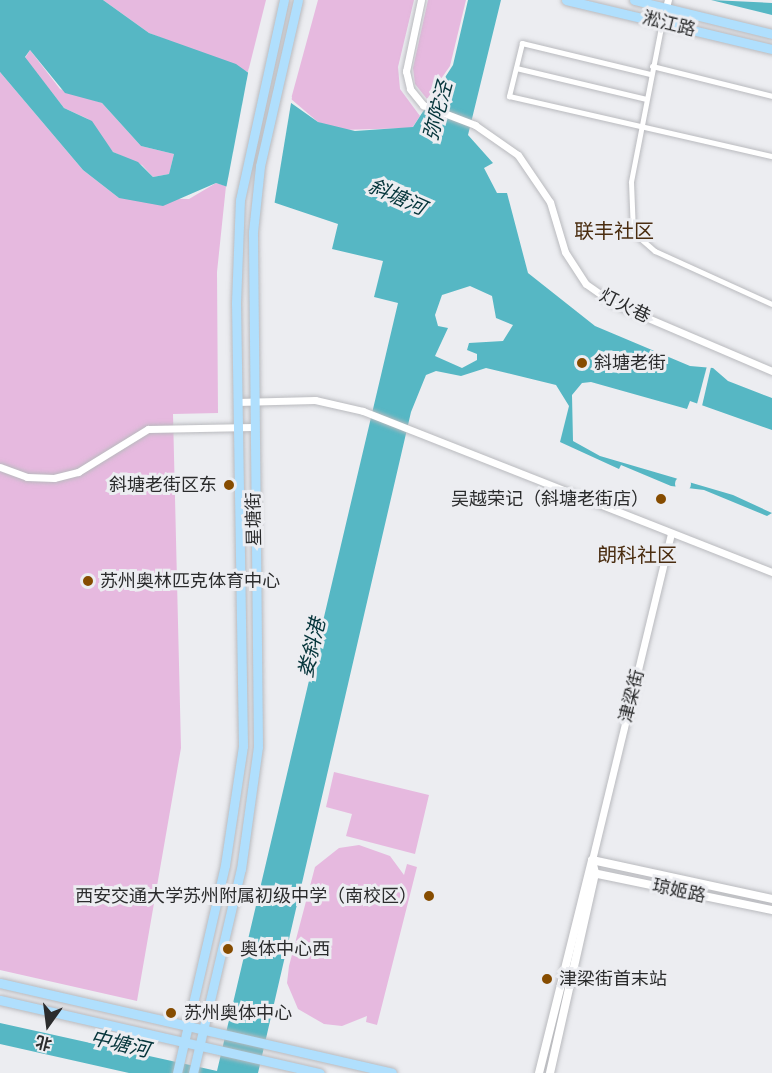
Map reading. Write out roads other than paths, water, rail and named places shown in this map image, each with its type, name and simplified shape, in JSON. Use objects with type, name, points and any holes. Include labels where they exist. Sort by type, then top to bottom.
[{"type":"main road","name":"星塘街","points":[[177,1073],[225,865],[243,746],[237,427],[239,225],[268,67],[284,0]]},
{"type":"main road","name":"星塘街","points":[[194,1069],[241,869],[258,747],[252,427],[253,232],[260,166],[298,0]]},
{"type":"main road","name":"淞江路","points":[[566,0],[772,50]]},
{"type":"main road","name":"淞江路","points":[[634,0],[667,4],[772,34]]},
{"type":"main road","points":[[550,1073],[596,873],[592,860]]},
{"type":"main road","name":"津梁街","points":[[539,1073],[586,871],[592,860]]},
{"type":"main road","name":"琼姬路","points":[[592,860],[772,899]]},
{"type":"main road","name":"琼姬路","points":[[586,871],[772,910]]},
{"type":"main road","points":[[0,983],[392,1073]]},
{"type":"main road","points":[[0,1000],[184,1044],[222,1050],[320,1073]]},
{"type":"street","name":"灯火巷","points":[[421,0],[406,75],[423,105],[475,125],[529,167],[550,202],[570,263],[594,292],[772,371]]},
{"type":"street","points":[[667,4],[650,74],[631,182],[633,232],[655,251],[772,304]]},
{"type":"street","points":[[650,74],[522,43],[509,96],[772,156]]},
{"type":"street","points":[[652,66],[772,96]]},
{"type":"street","points":[[516,68],[646,99]]},
{"type":"street","points":[[237,402],[315,400],[363,411],[772,572]]},
{"type":"street","points":[[0,466],[27,477],[54,478],[78,472],[148,429],[252,427]]},
{"type":"street","name":"津梁街","points":[[592,860],[671,533]]},
{"type":"water","points":[[0,0],[103,0],[149,33],[236,64],[318,122],[355,131],[413,127],[453,65],[468,0],[501,0],[468,135],[493,163],[484,168],[497,193],[507,193],[528,273],[595,326],[690,366],[713,368],[728,381],[772,398],[772,430],[690,401],[687,409],[591,382],[582,383],[572,395],[573,441],[600,456],[733,495],[772,513],[767,516],[704,490],[671,486],[621,465],[619,469],[560,442],[569,406],[556,385],[486,368],[461,376],[436,371],[426,375],[411,412],[258,1073],[129,1073],[0,1044],[0,1023],[217,1071],[398,303],[374,297],[383,261],[332,249],[338,224],[216,183],[163,206],[119,198],[83,170],[0,72]],"holes":[[[30,50],[65,93],[102,103],[141,146],[174,154],[169,174],[153,177],[138,162],[113,152],[92,121],[64,108],[25,57]],[[470,286],[492,296],[496,318],[513,325],[503,341],[469,343],[467,350],[477,354],[477,360],[462,368],[435,356],[448,328],[438,326],[435,315],[442,295]]]},
{"type":"water","points":[[711,0],[772,3],[772,15]]},
{"type":"place","name":"斜塘老街","points":[[582,363]]},
{"type":"place","name":"斜塘老街区东","points":[[229,485]]},
{"type":"place","name":"吴越荣记（斜塘老街店）","points":[[661,499]]},
{"type":"place","name":"苏州奥林匹克体育中心","points":[[88,581]]},
{"type":"place","name":"西安交通大学苏州附属初级中学（南校区）","points":[[429,896]]},
{"type":"place","name":"奥体中心西","points":[[228,949]]},
{"type":"place","name":"津梁街首末站","points":[[547,979]]},
{"type":"place","name":"苏州奥体中心","points":[[171,1013]]},
{"type":"district","name":"联丰社区","points":[[614,231]]},
{"type":"district","name":"朗科社区","points":[[637,555]]},
{"type":"water label","name":"弥陀泾","points":[[438,111]]},
{"type":"water label","name":"斜塘河","points":[[397,197]]},
{"type":"water label","name":"娄斜港","points":[[312,648]]},
{"type":"water label","name":"中塘河","points":[[120,1044]]}]
